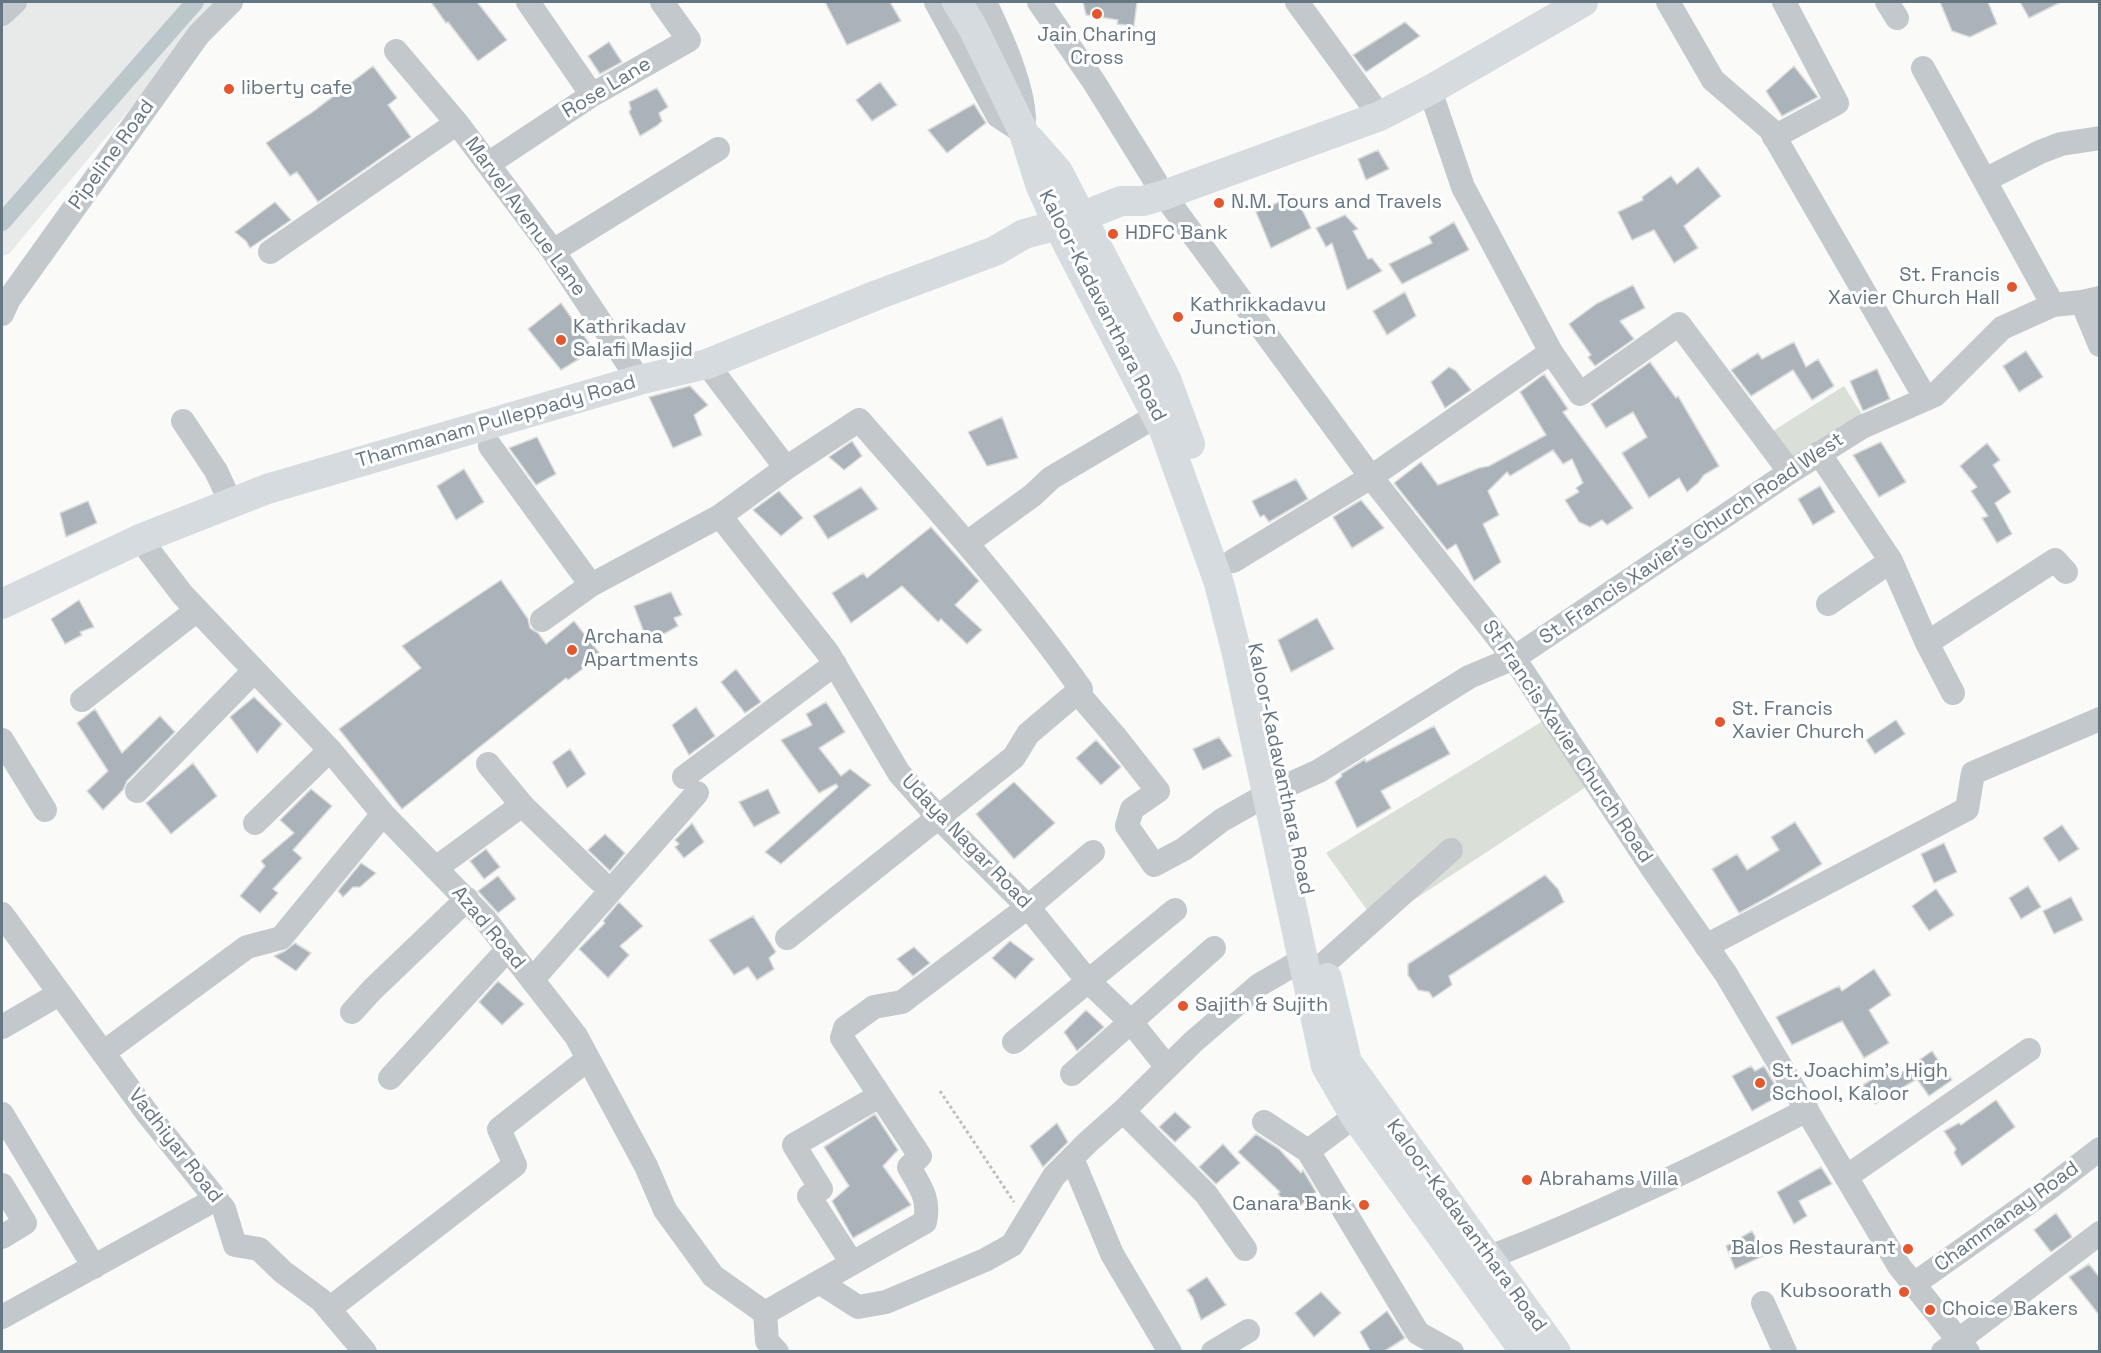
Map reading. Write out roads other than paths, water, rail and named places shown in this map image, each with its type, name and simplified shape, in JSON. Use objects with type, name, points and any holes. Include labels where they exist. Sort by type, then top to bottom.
[{"type":"main road","name":"Kaloor-Kadavanthara Road","points":[[957,2],[973,28],[1009,100],[1024,133],[1040,184],[1074,229],[1166,379],[1233,561],[1247,608],[1275,791]]},
{"type":"main road","name":"Thammanam Pulleppady Road","points":[[2,604],[140,539],[267,489],[639,380],[707,364],[877,295],[995,251],[1031,251],[1074,229],[1126,213],[1153,198],[1380,116],[1430,90],[1582,2]]},
{"type":"main road","name":"Kaloor-Kadavanthara Road","points":[[1074,229],[1164,430],[1220,584],[1275,791],[1315,958],[1347,1062],[1490,1257],[1556,1352]]},
{"type":"main road","name":"Kaloor-Kadavanthara Road","points":[[1315,958],[1326,1066],[1355,1116],[1525,1352]]},
{"type":"street","points":[[2,14],[15,2]]},
{"type":"street","name":"Pipeline Road","points":[[2,314],[9,298],[199,34],[231,2]]},
{"type":"street","points":[[528,2],[592,95]]},
{"type":"street","name":"Rose Lane","points":[[488,164],[592,95],[689,40],[662,2]]},
{"type":"street","points":[[936,2],[998,116],[1024,133]]},
{"type":"street","points":[[985,2],[999,30],[1024,103],[1024,133]]},
{"type":"street","name":"St Francis Xavier Church Road","points":[[1039,2],[1094,82],[1153,198],[1514,658],[1652,868],[1726,974],[1899,1266],[1914,1284],[1956,1347]]},
{"type":"street","points":[[1297,2],[1380,116]]},
{"type":"street","points":[[1668,2],[1713,80],[1770,129],[1926,399]]},
{"type":"street","points":[[1774,137],[1837,103],[1785,2]]},
{"type":"street","points":[[396,51],[457,123]]},
{"type":"street","points":[[1923,68],[2053,305]]},
{"type":"street","points":[[1430,90],[1463,187],[1551,352],[1580,394],[1679,324],[1790,471]]},
{"type":"street","name":"Marvel Avenue Lane","points":[[270,252],[457,123],[553,250],[639,380]]},
{"type":"street","points":[[1985,180],[2061,144],[2100,138]]},
{"type":"street","points":[[553,250],[718,149]]},
{"type":"street","points":[[2091,300],[2100,345]]},
{"type":"street","name":"St. Francis Xavier's Church Road West","points":[[1077,692],[1158,791],[1132,809],[1126,826],[1154,865],[1185,849],[1222,820],[1275,791],[1319,771],[1469,677],[1514,658],[1790,471],[1862,427],[1935,394],[2002,328],[2053,305],[2091,300]]},
{"type":"street","points":[[1233,561],[1371,477],[1551,352]]},
{"type":"street","points":[[707,364],[786,468]]},
{"type":"street","points":[[967,543],[1033,495],[1050,478],[1156,416]]},
{"type":"street","points":[[542,620],[591,585],[720,516],[786,468],[859,420],[967,543],[1045,638],[1080,689],[1028,734],[1014,757],[787,938]]},
{"type":"street","points":[[183,421],[216,471],[231,504]]},
{"type":"street","points":[[490,446],[591,585]]},
{"type":"street","points":[[1819,453],[1891,561],[1927,642],[1953,693]]},
{"type":"street","name":"Udaya Nagar Road","points":[[720,516],[828,653],[899,773],[938,817],[1028,907],[1088,981],[1131,1022],[1167,1067]]},
{"type":"street","name":"Azad Road","points":[[140,539],[197,610],[330,750],[383,814],[466,899],[508,949],[576,1036],[646,1166],[665,1210],[713,1276],[765,1313]]},
{"type":"street","points":[[1927,642],[2055,560],[2066,572]]},
{"type":"street","points":[[1828,604],[1891,561]]},
{"type":"street","points":[[82,700],[197,610]]},
{"type":"street","points":[[532,980],[691,785],[834,664]]},
{"type":"street","points":[[137,791],[254,671]]},
{"type":"street","points":[[1706,946],[1967,809],[1972,773],[2100,719]]},
{"type":"street","points":[[2,740],[45,810]]},
{"type":"street","points":[[255,823],[330,750]]},
{"type":"street","points":[[488,764],[522,805],[599,880]]},
{"type":"street","points":[[436,868],[522,805]]},
{"type":"street","points":[[103,1053],[247,947],[281,938],[383,814]]},
{"type":"street","points":[[819,1282],[858,1307],[886,1302],[985,1260],[1012,1245],[1054,1176],[1167,1067],[1259,985],[1315,958],[1452,850]]},
{"type":"street","points":[[764,1348],[765,1313],[925,1222],[926,1197],[909,1167],[920,1156],[842,1038],[845,1028],[874,1007],[902,1002],[1028,907],[1093,852]]},
{"type":"street","points":[[352,1012],[466,899]]},
{"type":"street","points":[[1014,1042],[1175,910]]},
{"type":"street","name":"Vadhiyar Road","points":[[2,914],[147,1113],[224,1209],[235,1245],[259,1249],[283,1272],[321,1300],[365,1352]]},
{"type":"street","points":[[1072,1074],[1214,948]]},
{"type":"street","points":[[390,1078],[508,949]]},
{"type":"street","points":[[2,1027],[59,994]]},
{"type":"street","points":[[1846,1177],[2029,1050]]},
{"type":"street","points":[[329,1310],[515,1165],[499,1129],[588,1059]]},
{"type":"street","points":[[852,1263],[809,1196],[821,1189],[794,1145],[879,1096]]},
{"type":"street","points":[[1490,1257],[1596,1214],[1673,1179],[1807,1110]]},
{"type":"street","points":[[1123,1111],[1206,1194],[1245,1249]]},
{"type":"street","points":[[2,1114],[94,1267]]},
{"type":"street","points":[[1308,1151],[1355,1116]]},
{"type":"street","points":[[1264,1122],[1308,1151],[1418,1333],[1452,1352]]},
{"type":"street","name":"Chammanay Road","points":[[1914,1284],[2048,1189],[2100,1149]]},
{"type":"street","points":[[1072,1158],[1112,1254],[1170,1352]]},
{"type":"street","points":[[2,1185],[25,1223],[2,1237]]},
{"type":"street","points":[[2,1317],[216,1199]]},
{"type":"street","points":[[1956,1347],[2100,1233]]},
{"type":"street","points":[[1763,1303],[1785,1352]]},
{"type":"street","points":[[1213,1352],[1248,1330]]},
{"type":"waterway","points":[[2,222],[195,2]]},
{"type":"place","name":"Jain Charing Cross","points":[[1097,14]]},
{"type":"place","name":"liberty cafe","points":[[229,89]]},
{"type":"place","name":"N.M. Tours and Travels","points":[[1219,203]]},
{"type":"place","name":"HDFC Bank","points":[[1113,234]]},
{"type":"place","name":"St. Francis Xavier Church Hall","points":[[2012,287]]},
{"type":"place","name":"Kathrikkadavu Junction","points":[[1178,317]]},
{"type":"place","name":"Kathrikadav Salafi Masjid","points":[[561,340]]},
{"type":"place","name":"Archana Apartments","points":[[572,650]]},
{"type":"place","name":"St. Francis Xavier Church","points":[[1720,722]]},
{"type":"place","name":"Sajith & Sujith","points":[[1183,1006]]},
{"type":"place","name":"St. Joachim's High School, Kaloor","points":[[1760,1083]]},
{"type":"place","name":"Abrahams Villa","points":[[1527,1180]]},
{"type":"place","name":"Canara Bank","points":[[1364,1205]]},
{"type":"place","name":"Balos Restaurant","points":[[1908,1249]]},
{"type":"place","name":"Kubsoorath","points":[[1904,1292]]},
{"type":"place","name":"Choice Bakers","points":[[1930,1310]]}]
